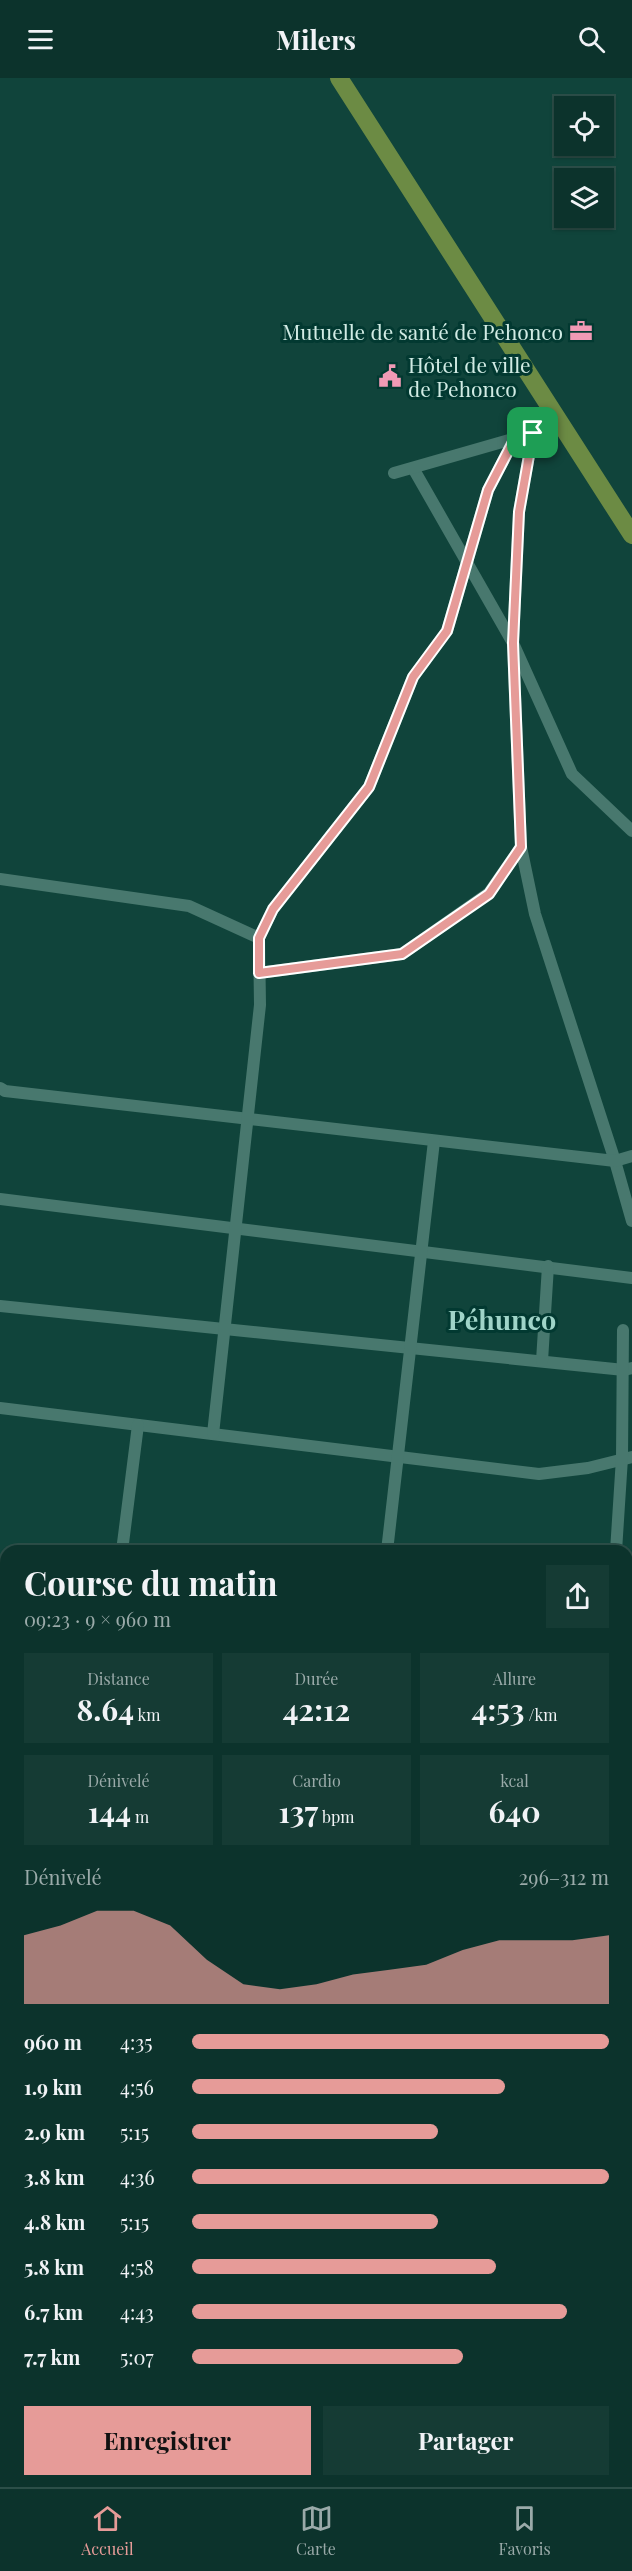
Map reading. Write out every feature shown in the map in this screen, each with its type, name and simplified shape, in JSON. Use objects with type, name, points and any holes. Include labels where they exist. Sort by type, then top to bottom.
[{"type":"main road","points":[[339,78],[632,535]]},
{"type":"street","points":[[394,473],[562,425]]},
{"type":"street","points":[[533,433],[519,512],[513,643],[521,847],[535,914],[615,1161],[632,1221]]},
{"type":"street","points":[[213,1434],[260,1005],[259,938],[273,909],[369,787],[413,677],[447,631],[488,490],[515,438]]},
{"type":"street","points":[[413,468],[513,643],[572,774],[632,831]]},
{"type":"street","points":[[259,973],[402,954],[489,894],[521,847]]},
{"type":"street","points":[[0,879],[189,906],[259,938]]},
{"type":"street","points":[[2,1092],[615,1161],[632,1156]]},
{"type":"street","points":[[388,1545],[434,1141]]},
{"type":"street","points":[[0,1199],[632,1278]]},
{"type":"street","points":[[542,1361],[548,1266]]},
{"type":"street","points":[[0,1306],[628,1369]]},
{"type":"street","points":[[617,1545],[627,1458],[628,1369],[623,1330]]},
{"type":"street","points":[[0,1408],[539,1474],[588,1468],[627,1458]]},
{"type":"street","points":[[123,1545],[138,1425]]},
{"type":"place","name":"Mutuelle de santé de Pehonco","points":[[581,331]]},
{"type":"place","name":"Hôtel de ville de Pehonco","points":[[390,376]]},
{"type":"district","name":"Péhunco","points":[[502,1319]]},
{"type":"route","points":[[533,433],[519,512],[513,643],[521,847],[489,894],[402,954],[259,973],[259,938],[273,909],[369,787],[413,677],[447,631],[488,490],[515,438],[533,433]]}]
